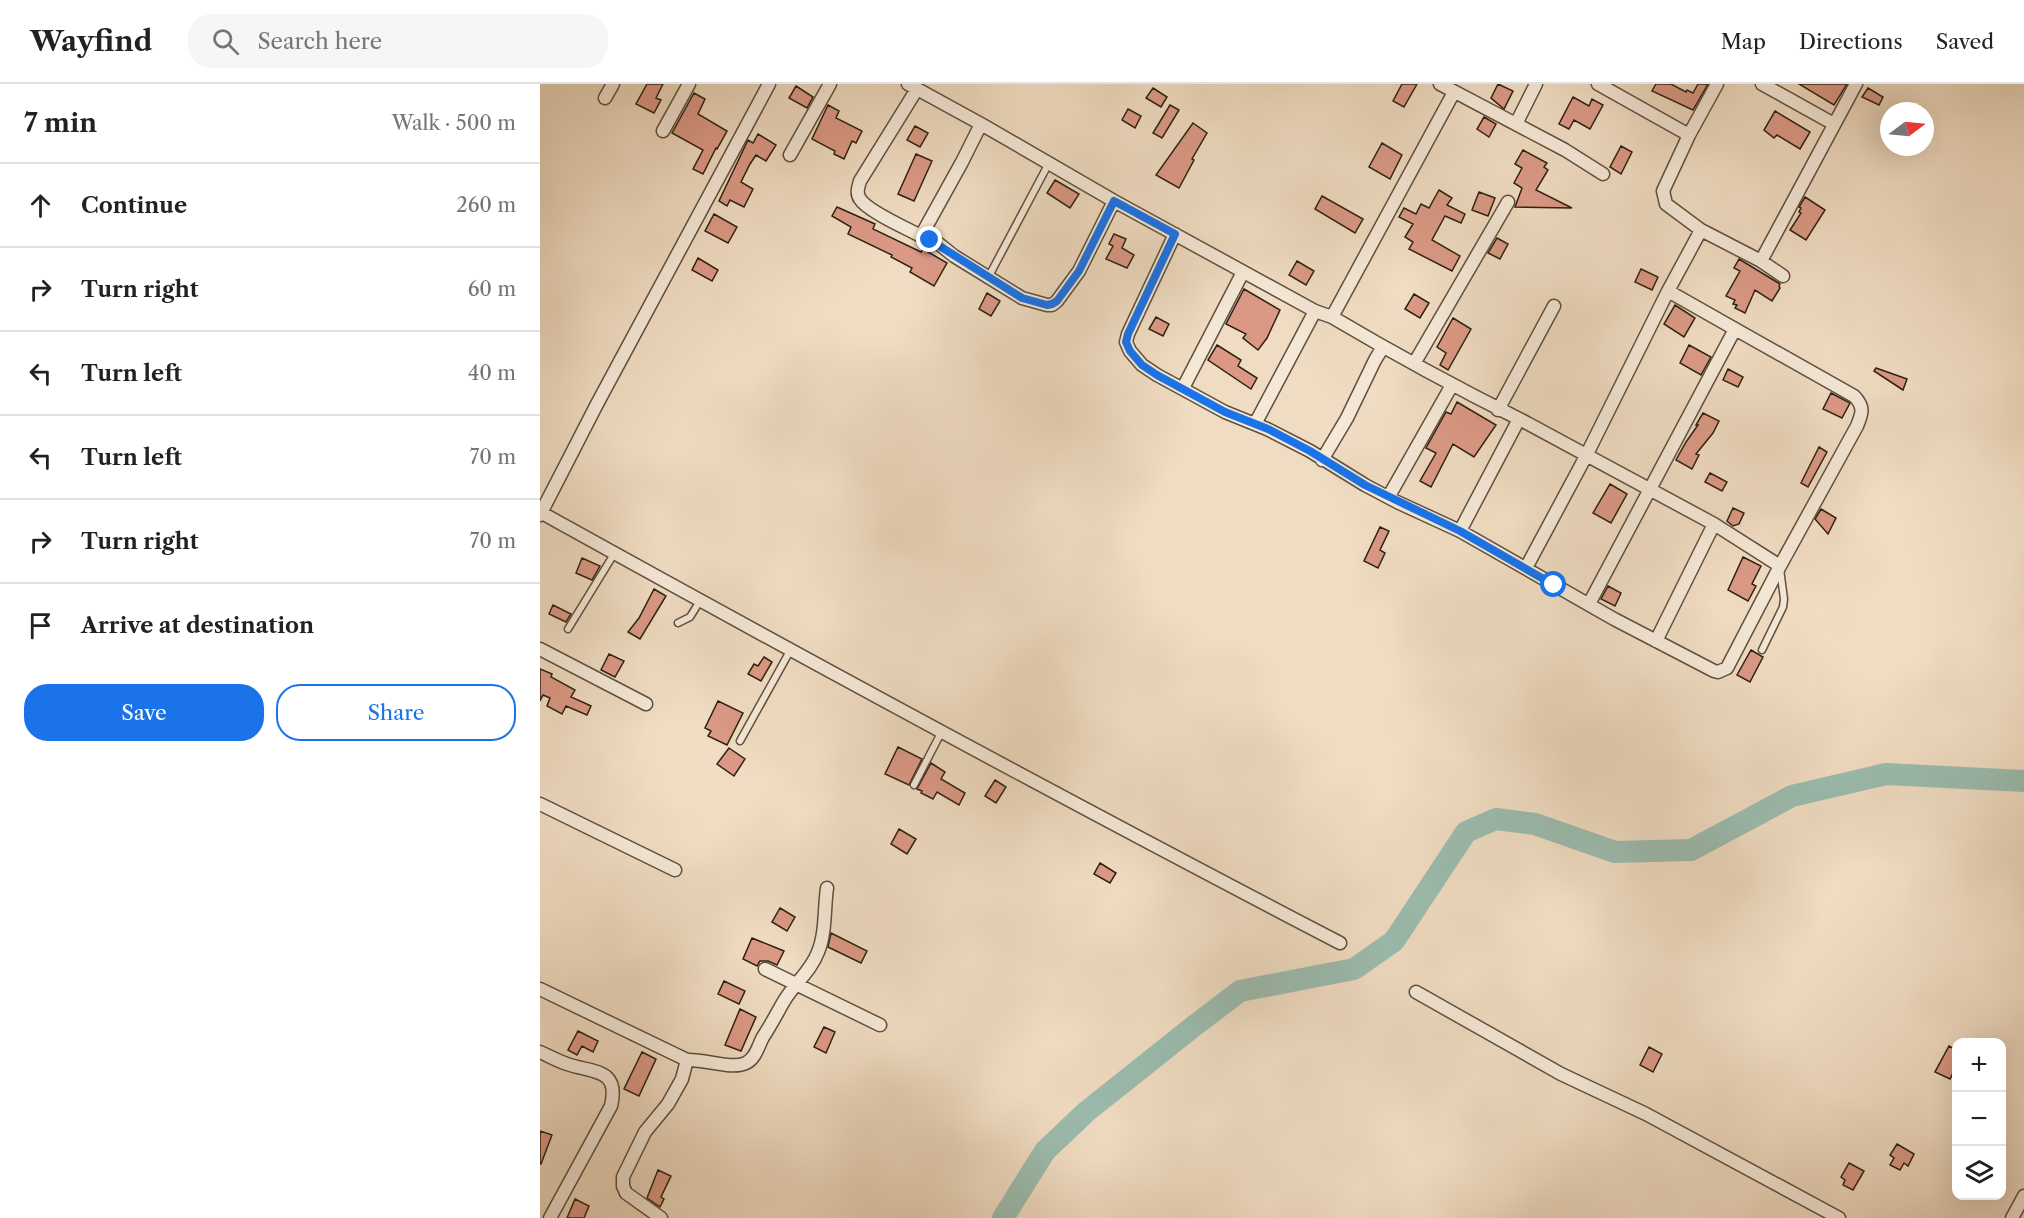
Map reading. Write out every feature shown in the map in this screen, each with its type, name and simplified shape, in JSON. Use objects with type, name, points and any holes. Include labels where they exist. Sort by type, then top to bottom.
[{"type":"street","points":[[605,98],[613,84]]},
{"type":"street","points":[[663,131],[689,84]]},
{"type":"street","points":[[770,84],[540,514],[941,733],[1340,943]]},
{"type":"street","points":[[790,156],[831,84]]},
{"type":"street","points":[[1440,84],[1565,150],[1603,174]]},
{"type":"street","points":[[1516,124],[1536,84]]},
{"type":"street","points":[[1598,84],[1689,135]]},
{"type":"street","points":[[1717,84],[1689,135],[1663,191],[1666,204],[1701,230],[1761,261],[1784,276]]},
{"type":"street","points":[[1762,84],[1834,124]]},
{"type":"street","points":[[1761,261],[1856,84]]},
{"type":"street","points":[[1114,201],[1079,271],[1057,301],[1047,305],[1022,298],[939,244],[899,226],[862,202],[857,191],[860,181],[912,86],[1243,272],[1315,311],[1332,317],[1498,410],[1519,418],[1714,524],[1780,566]]},
{"type":"street","points":[[1332,317],[1454,92]]},
{"type":"street","points":[[921,236],[981,124]]},
{"type":"street","points":[[1414,362],[1508,202]]},
{"type":"street","points":[[1527,568],[1587,456],[1668,291],[1701,230]]},
{"type":"street","points":[[1175,234],[1128,334],[1126,342],[1130,351],[1142,365],[1225,412],[1310,451],[1322,460],[1389,496],[1460,531],[1656,641],[1714,671],[1722,671],[1727,668],[1857,426],[1862,406],[1854,396],[1668,291]]},
{"type":"street","points":[[1183,388],[1243,272]]},
{"type":"street","points":[[1498,410],[1554,306]]},
{"type":"street","points":[[1255,424],[1315,311]]},
{"type":"street","points":[[1589,604],[1735,329]]},
{"type":"street","points":[[1322,460],[1347,418],[1383,347]]},
{"type":"street","points":[[1389,496],[1452,385]]},
{"type":"street","points":[[1460,531],[1519,418]]},
{"type":"street","points":[[1656,641],[1714,524]]},
{"type":"street","points":[[540,650],[646,704]]},
{"type":"street","points":[[540,804],[675,870]]},
{"type":"street","points":[[540,989],[687,1060],[699,1059],[734,1066],[749,1062],[754,1057],[759,1044],[785,1000],[818,954],[823,932],[827,888]]},
{"type":"street","points":[[765,969],[880,1025]]},
{"type":"street","points":[[1416,992],[1561,1074],[1646,1114],[1839,1218]]},
{"type":"street","points":[[540,1052],[565,1064],[600,1072],[611,1082],[613,1096],[611,1106],[550,1218]]},
{"type":"street","points":[[661,1218],[626,1193],[623,1177],[645,1132],[668,1104],[682,1079],[687,1060]]},
{"type":"street","points":[[2012,1218],[2024,1196]]},
{"type":"lane","points":[[989,276],[1049,163]]},
{"type":"lane","points":[[568,629],[614,554]]},
{"type":"lane","points":[[1762,650],[1783,607],[1780,566]]},
{"type":"lane","points":[[678,623],[690,617],[700,601]]},
{"type":"lane","points":[[740,741],[790,651]]},
{"type":"lane","points":[[914,785],[941,733]]},
{"type":"building","points":[[647,84],[663,84],[656,98],[661,100],[654,113],[636,104]]},
{"type":"building","points":[[1402,84],[1417,84],[1404,107],[1393,101]]},
{"type":"building","points":[[1498,84],[1513,91],[1504,109],[1491,98]]},
{"type":"building","points":[[1656,84],[1671,84],[1693,93],[1698,84],[1708,84],[1693,110],[1652,91]]},
{"type":"building","points":[[1799,84],[1847,84],[1834,105]]},
{"type":"building","points":[[796,86],[813,97],[807,108],[789,98]]},
{"type":"building","points":[[1153,88],[1167,97],[1161,107],[1146,98]]},
{"type":"building","points":[[1868,88],[1883,97],[1879,105],[1862,97]]},
{"type":"building","points":[[694,93],[705,99],[698,114],[727,131],[703,174],[693,169],[703,150],[672,133]]},
{"type":"building","points":[[1573,97],[1589,106],[1592,99],[1603,105],[1590,129],[1574,120],[1569,129],[1559,124]]},
{"type":"building","points":[[828,105],[839,111],[836,118],[862,131],[856,143],[852,141],[844,159],[834,154],[835,151],[812,139]]},
{"type":"building","points":[[1170,105],[1179,110],[1162,138],[1153,133]]},
{"type":"building","points":[[1128,109],[1141,116],[1135,128],[1122,120]]},
{"type":"building","points":[[1775,111],[1810,132],[1800,149],[1777,135],[1774,138],[1764,130]]},
{"type":"building","points":[[1484,117],[1496,124],[1489,137],[1477,129]]},
{"type":"building","points":[[1193,123],[1207,133],[1179,188],[1156,175]]},
{"type":"building","points":[[915,126],[928,133],[920,147],[907,140]]},
{"type":"building","points":[[758,134],[776,145],[766,161],[756,155],[750,164],[741,182],[753,189],[744,207],[730,200],[727,206],[719,201],[748,140],[753,143]]},
{"type":"building","points":[[1382,143],[1402,155],[1390,179],[1369,167]]},
{"type":"building","points":[[1621,146],[1632,152],[1621,174],[1610,167]]},
{"type":"building","points":[[1523,150],[1547,163],[1544,167],[1548,170],[1536,190],[1572,208],[1515,207],[1522,188],[1514,183],[1522,168],[1515,164]]},
{"type":"building","points":[[916,154],[932,161],[914,201],[898,194]]},
{"type":"building","points":[[1055,180],[1079,194],[1070,208],[1047,193]]},
{"type":"building","points":[[1439,190],[1452,198],[1447,205],[1465,214],[1461,223],[1445,216],[1432,240],[1460,256],[1452,271],[1409,249],[1413,242],[1405,237],[1413,224],[1399,217],[1404,208],[1416,214],[1421,204],[1429,208]]},
{"type":"building","points":[[1479,192],[1495,198],[1488,216],[1472,210]]},
{"type":"building","points":[[1322,196],[1363,219],[1355,233],[1315,209]]},
{"type":"building","points":[[1805,197],[1825,210],[1806,240],[1790,230],[1801,213],[1799,207]]},
{"type":"building","points":[[837,207],[875,224],[873,229],[921,252],[923,249],[947,263],[934,286],[910,272],[912,268],[891,257],[892,255],[848,234],[851,227],[832,216]]},
{"type":"building","points":[[714,214],[737,227],[728,243],[705,231]]},
{"type":"building","points":[[1114,234],[1126,239],[1122,248],[1134,255],[1127,268],[1106,259],[1113,246],[1109,244]]},
{"type":"building","points":[[1497,238],[1508,244],[1500,259],[1488,253]]},
{"type":"building","points":[[698,258],[718,270],[712,281],[692,270]]},
{"type":"building","points":[[1739,259],[1780,284],[1772,301],[1755,290],[1745,313],[1735,308],[1737,305],[1733,304],[1735,300],[1726,296],[1740,271],[1734,268]]},
{"type":"building","points":[[1297,261],[1314,271],[1306,285],[1289,275]]},
{"type":"building","points":[[1641,269],[1658,277],[1652,290],[1635,282]]},
{"type":"building","points":[[1244,289],[1280,310],[1267,338],[1258,350],[1243,338],[1246,334],[1226,324]]},
{"type":"building","points":[[987,293],[1000,301],[991,316],[979,309]]},
{"type":"building","points":[[1414,294],[1429,303],[1420,318],[1405,309]]},
{"type":"building","points":[[1675,305],[1695,318],[1684,337],[1664,324]]},
{"type":"building","points":[[1156,317],[1169,324],[1163,336],[1149,329]]},
{"type":"building","points":[[1453,318],[1471,329],[1448,370],[1440,365],[1446,353],[1437,347]]},
{"type":"building","points":[[1217,345],[1241,360],[1238,366],[1257,378],[1251,389],[1208,360]]},
{"type":"building","points":[[1689,345],[1711,357],[1701,375],[1680,363]]},
{"type":"building","points":[[1876,368],[1907,379],[1903,390],[1874,371]]},
{"type":"building","points":[[1728,369],[1743,377],[1738,387],[1723,380]]},
{"type":"building","points":[[1831,393],[1850,403],[1842,418],[1823,409]]},
{"type":"building","points":[[1457,402],[1496,425],[1474,457],[1453,444],[1431,487],[1420,481],[1436,453],[1426,448],[1446,412],[1451,414]]},
{"type":"building","points":[[1703,413],[1719,421],[1713,433],[1696,454],[1699,455],[1692,469],[1676,460]]},
{"type":"building","points":[[1819,447],[1827,452],[1808,487],[1801,483]]},
{"type":"building","points":[[1710,473],[1727,482],[1722,491],[1705,482]]},
{"type":"building","points":[[1610,484],[1627,494],[1611,523],[1593,513]]},
{"type":"building","points":[[1733,508],[1744,513],[1739,524],[1733,526],[1727,521]]},
{"type":"building","points":[[1821,509],[1836,518],[1828,534],[1815,519]]},
{"type":"building","points":[[1380,527],[1389,531],[1380,550],[1385,553],[1378,568],[1364,561]]},
{"type":"building","points":[[1743,557],[1761,566],[1752,584],[1756,586],[1748,601],[1728,590]]},
{"type":"building","points":[[582,558],[600,566],[592,580],[576,573]]},
{"type":"building","points":[[1608,586],[1621,593],[1615,606],[1601,599]]},
{"type":"building","points":[[654,589],[666,596],[640,639],[628,632],[639,618]]},
{"type":"building","points":[[553,605],[571,614],[566,622],[549,614]]},
{"type":"building","points":[[1751,650],[1763,657],[1750,682],[1737,675]]},
{"type":"building","points":[[609,654],[624,661],[615,677],[601,670]]},
{"type":"building","points":[[764,657],[772,662],[761,681],[748,674],[754,664],[758,666]]},
{"type":"building","points":[[540,669],[552,674],[551,677],[575,690],[571,697],[591,706],[587,715],[566,706],[562,714],[547,706],[550,698],[543,695],[540,701]]},
{"type":"building","points":[[718,701],[743,713],[727,745],[708,736],[711,731],[705,728]]},
{"type":"building","points":[[898,747],[922,759],[909,785],[885,774]]},
{"type":"building","points":[[729,748],[745,759],[734,776],[717,764]]},
{"type":"building","points":[[931,763],[945,772],[941,779],[965,793],[959,805],[937,792],[933,799],[917,789]]},
{"type":"building","points":[[995,780],[1006,787],[996,803],[985,796]]},
{"type":"building","points":[[899,829],[916,839],[907,854],[891,844]]},
{"type":"building","points":[[1100,863],[1116,873],[1110,883],[1094,874]]},
{"type":"building","points":[[780,908],[795,917],[787,931],[772,922]]},
{"type":"building","points":[[831,933],[867,951],[861,963],[828,947]]},
{"type":"building","points":[[752,938],[784,951],[777,965],[768,961],[760,961],[757,966],[743,959]]},
{"type":"building","points":[[724,981],[745,991],[739,1004],[718,994]]},
{"type":"building","points":[[740,1009],[756,1017],[741,1051],[725,1045]]},
{"type":"building","points":[[824,1027],[835,1032],[826,1053],[814,1047]]},
{"type":"building","points":[[578,1031],[598,1041],[593,1052],[582,1046],[577,1055],[568,1050]]},
{"type":"building","points":[[1949,1046],[1952,1048],[1950,1079],[1935,1072]]},
{"type":"building","points":[[1649,1047],[1662,1054],[1653,1072],[1640,1065]]},
{"type":"building","points":[[642,1052],[656,1059],[639,1096],[624,1089]]},
{"type":"building","points":[[540,1131],[552,1135],[541,1164],[540,1164]]},
{"type":"building","points":[[1897,1144],[1914,1154],[1908,1166],[1904,1163],[1900,1170],[1890,1165],[1894,1158],[1890,1155]]},
{"type":"building","points":[[1849,1163],[1864,1171],[1853,1190],[1843,1185],[1845,1180],[1841,1177]]},
{"type":"building","points":[[658,1170],[671,1176],[661,1197],[664,1199],[660,1207],[647,1198]]},
{"type":"building","points":[[575,1199],[589,1206],[584,1218],[567,1218]]},
{"type":"waterway","points":[[1003,1218],[1045,1151],[1086,1112],[1240,991],[1354,969],[1394,941],[1466,832],[1496,819],[1535,824],[1615,852],[1691,850],[1792,796],[1886,774],[2024,781]]},
{"type":"route","points":[[930,240],[1022,298],[1047,305],[1057,301],[1079,271],[1114,201],[1175,234],[1128,334],[1126,342],[1130,351],[1142,365],[1225,412],[1268,429],[1310,451],[1397,502],[1460,531],[1554,585]]}]
